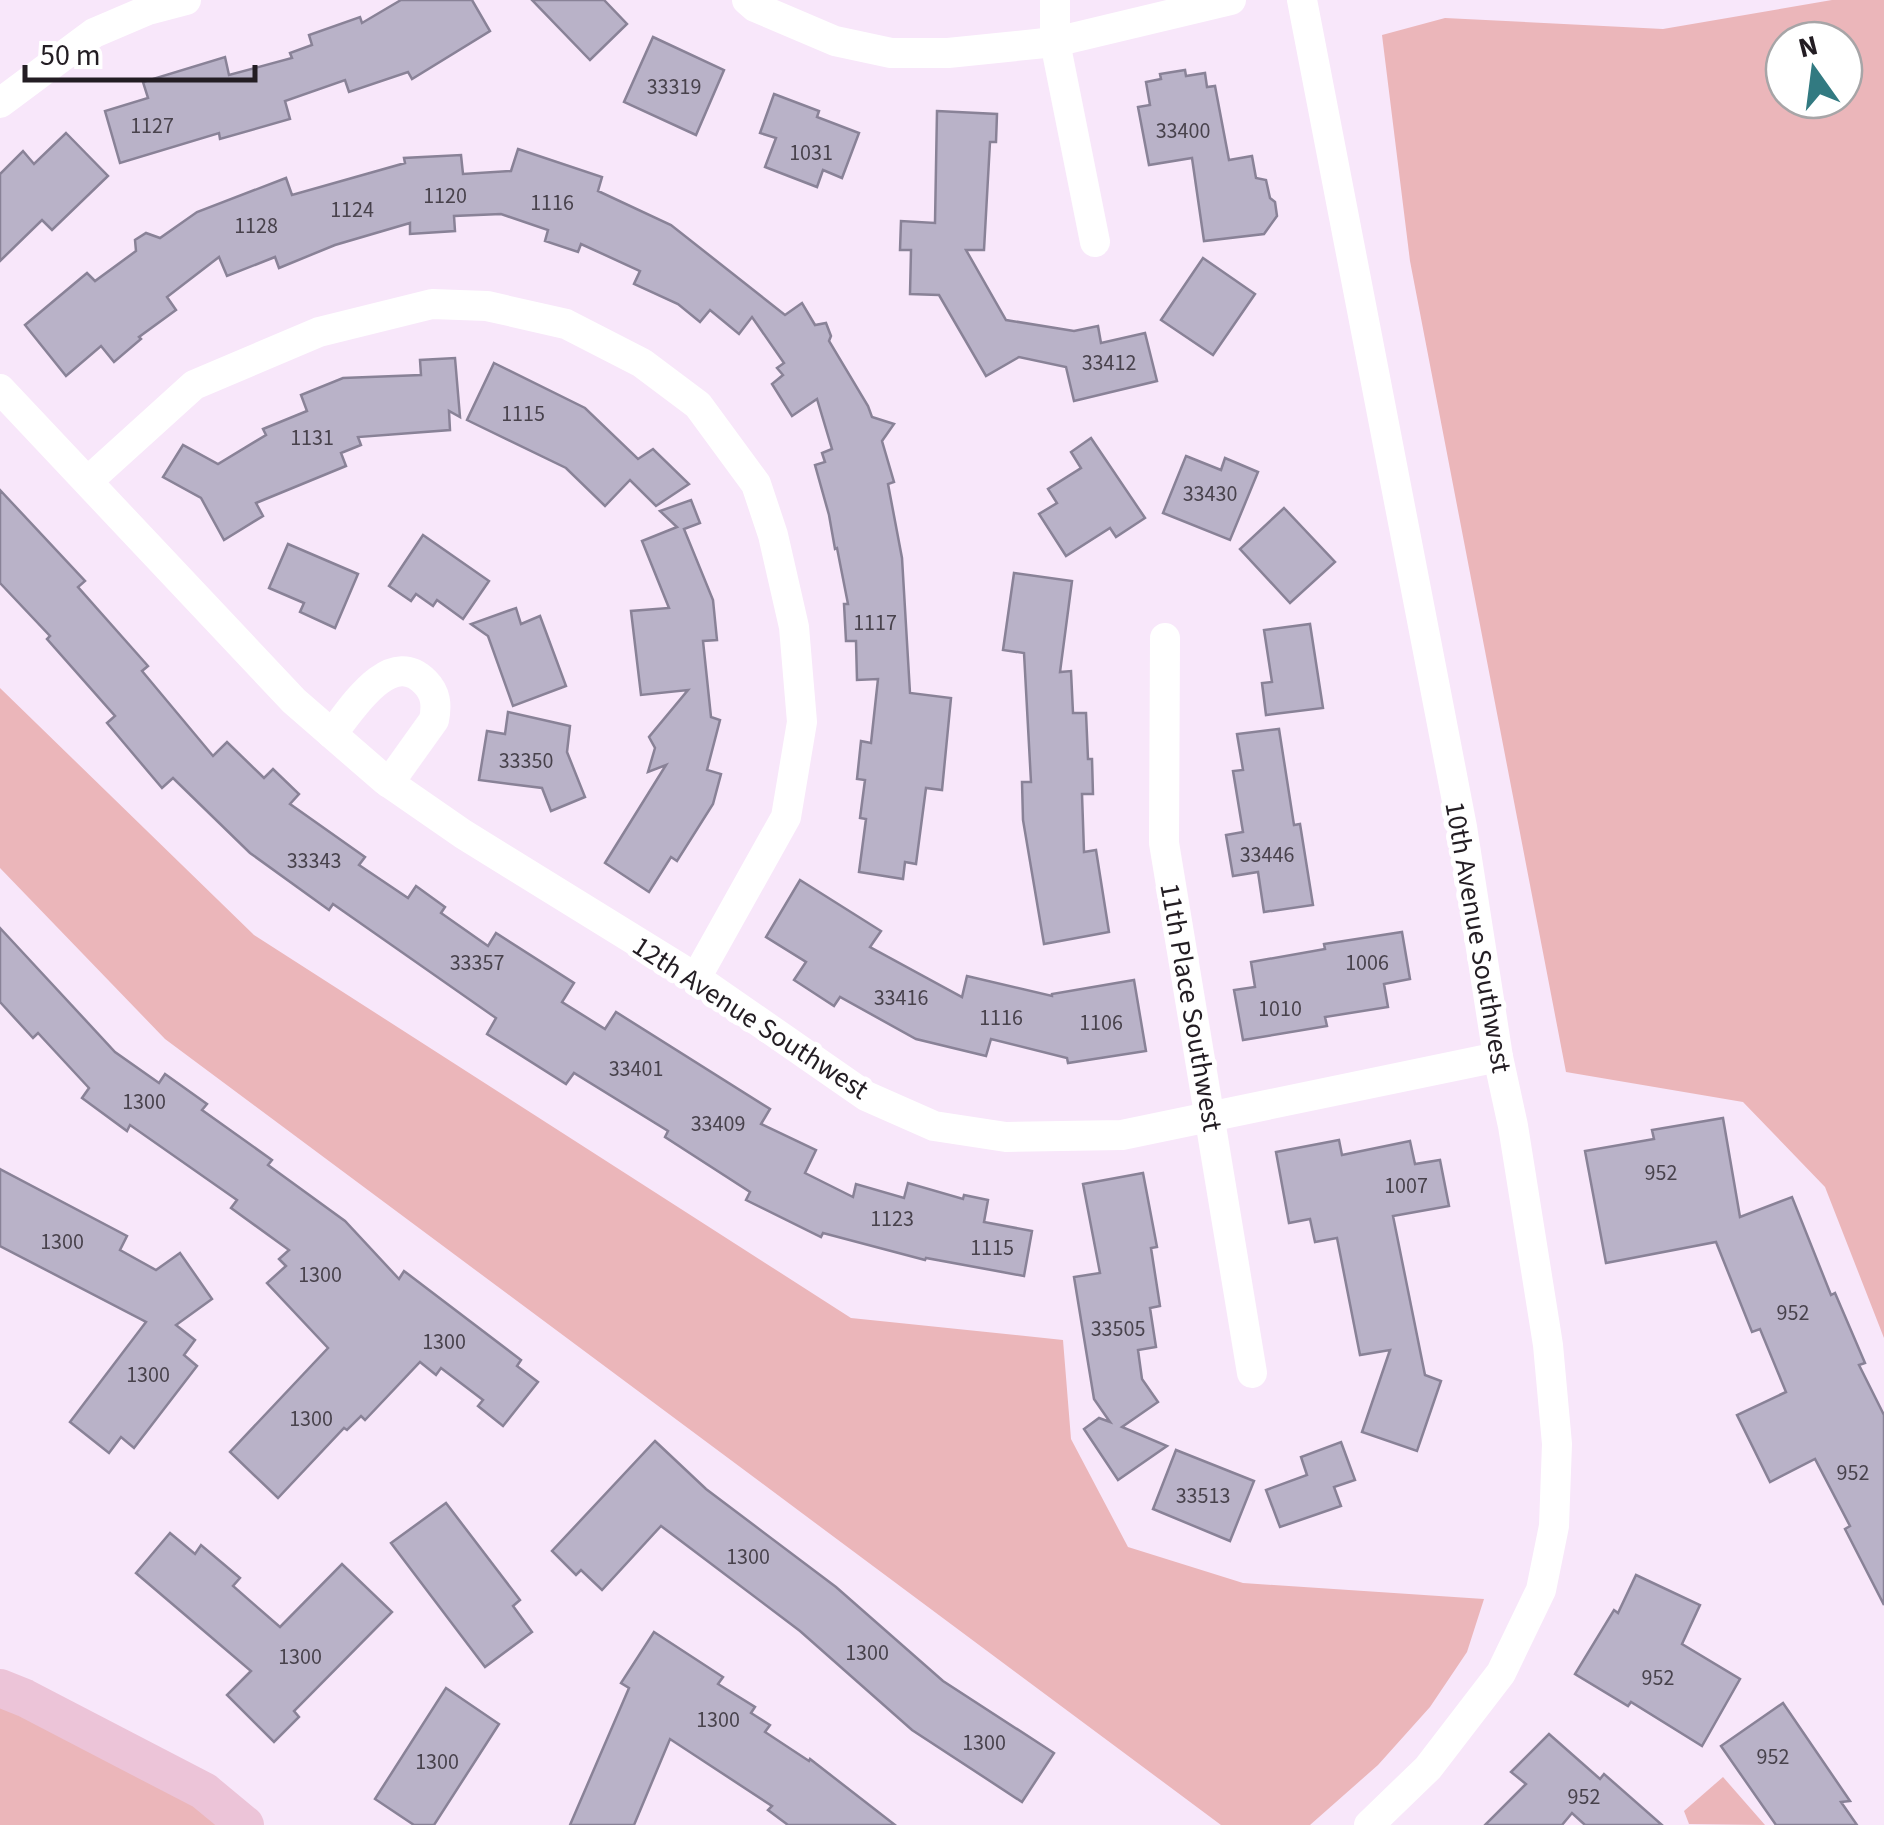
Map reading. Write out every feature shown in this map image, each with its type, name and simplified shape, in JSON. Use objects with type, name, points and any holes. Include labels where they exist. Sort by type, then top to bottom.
[{"type":"main road","points":[[0,1688],[204,1791],[244,1825]]},
{"type":"street","points":[[0,103],[94,33],[147,5],[186,0]]},
{"type":"street","points":[[1054,0],[1055,42],[1094,242]]},
{"type":"street","points":[[751,3],[836,42],[891,53],[948,53],[1055,42],[1231,0]]},
{"type":"street","name":"10th Avenue Southwest","points":[[1302,0],[1462,827],[1548,1346],[1556,1444],[1554,1526],[1540,1590],[1501,1673],[1428,1768],[1369,1825]]},
{"type":"street","points":[[88,481],[194,385],[319,332],[432,304],[487,306],[566,324],[642,362],[698,405],[756,484],[773,535],[794,628],[802,722],[786,817],[696,978]]},
{"type":"street","name":"12th Avenue Southwest","points":[[0,389],[294,701],[389,782],[462,834],[696,978],[866,1096],[934,1126],[1006,1136],[1122,1135],[1498,1057]]},
{"type":"street","name":"11th Place Southwest","points":[[1165,638],[1164,843],[1252,1373]]},
{"type":"street","points":[[332,734],[381,677],[393,672],[418,676],[434,695],[434,720],[389,782]]},
{"type":"shaded area","points":[[1832,0],[1884,0],[1884,1338],[1825,1187],[1743,1102],[1566,1072],[1410,261],[1382,35],[1445,18],[1663,29]]},
{"type":"shaded area","points":[[0,688],[254,935],[851,1318],[1063,1340],[1071,1439],[1128,1547],[1243,1583],[1484,1599],[1467,1652],[1430,1707],[1378,1765],[1310,1825],[1221,1825],[165,1039],[0,868]]},
{"type":"shaded area","points":[[0,1688],[245,1825],[0,1825]]},
{"type":"shaded area","points":[[1723,1777],[1765,1825],[1689,1824],[1684,1811]]},
{"type":"building","points":[[401,0],[472,0],[490,31],[412,79],[408,72],[349,92],[345,80],[285,101],[290,119],[220,139],[219,133],[120,163],[105,111],[148,98],[143,82],[225,57],[229,75],[292,58],[290,53],[312,45],[309,35],[360,17],[362,23]]},
{"type":"building","points":[[532,0],[604,0],[627,24],[590,60]]},
{"type":"building","points":[[653,37],[724,70],[696,135],[624,102]]},
{"type":"building","points":[[1185,70],[1186,76],[1205,73],[1207,87],[1215,86],[1229,160],[1252,156],[1256,178],[1266,180],[1277,216],[1264,234],[1204,241],[1192,158],[1149,165],[1138,107],[1150,105],[1146,82],[1161,79],[1160,74]]},
{"type":"building","points":[[774,94],[819,111],[817,117],[859,133],[842,178],[823,170],[817,187],[765,167],[776,138],[760,133]]},
{"type":"building","points":[[937,111],[997,114],[996,142],[990,142],[984,250],[966,250],[1006,320],[1074,331],[1098,326],[1101,343],[1145,333],[1157,381],[1074,401],[1066,367],[1019,357],[986,376],[939,295],[910,294],[911,250],[900,250],[901,221],[935,223]]},
{"type":"building","points":[[66,133],[108,176],[52,230],[42,220],[0,261],[0,174],[23,151],[34,164]]},
{"type":"building","points":[[518,149],[602,177],[598,191],[671,225],[785,315],[802,303],[815,325],[826,323],[829,341],[872,417],[894,424],[882,441],[894,482],[888,484],[902,558],[910,693],[951,698],[942,790],[926,788],[916,864],[905,862],[903,879],[859,872],[866,819],[860,818],[865,780],[857,779],[861,741],[871,743],[878,679],[857,680],[856,641],[846,641],[844,604],[848,604],[815,465],[825,462],[822,453],[832,449],[817,399],[792,416],[772,384],[783,375],[777,368],[784,363],[752,317],[739,334],[710,310],[700,322],[678,304],[634,284],[640,271],[581,244],[578,252],[545,241],[548,230],[501,214],[454,216],[455,231],[410,234],[410,223],[335,245],[279,268],[275,257],[227,276],[219,257],[167,297],[176,310],[139,337],[114,362],[101,346],[66,376],[25,325],[87,273],[95,281],[136,251],[135,240],[146,233],[160,238],[197,212],[286,178],[292,195],[405,163],[404,158],[461,155],[463,174],[511,171]]},
{"type":"building","points":[[1203,258],[1255,294],[1213,355],[1161,320]]},
{"type":"building","points":[[455,358],[460,417],[449,411],[450,430],[358,437],[361,445],[341,453],[346,466],[256,503],[263,516],[224,540],[201,498],[163,477],[183,445],[218,464],[266,435],[263,429],[307,411],[301,395],[343,378],[421,375],[420,360]]},
{"type":"building","points":[[494,363],[585,408],[638,459],[653,449],[689,484],[656,506],[630,480],[605,506],[566,468],[467,420]]},
{"type":"building","points":[[1091,438],[1145,518],[1116,537],[1110,528],[1066,556],[1039,514],[1057,503],[1048,489],[1081,468],[1071,452]]},
{"type":"building","points":[[1186,456],[1221,470],[1225,458],[1258,472],[1230,540],[1163,513]]},
{"type":"building","points":[[0,490],[85,581],[78,587],[148,666],[142,671],[213,756],[227,742],[264,778],[273,769],[299,794],[290,804],[365,857],[359,865],[408,898],[416,886],[445,907],[441,913],[488,946],[496,933],[574,983],[562,1002],[605,1029],[616,1012],[770,1109],[761,1124],[816,1150],[805,1173],[853,1197],[856,1184],[904,1198],[908,1183],[963,1199],[964,1195],[988,1200],[984,1222],[1032,1231],[1024,1276],[925,1260],[823,1233],[821,1237],[746,1200],[750,1192],[665,1137],[668,1131],[574,1073],[566,1084],[487,1034],[496,1018],[333,904],[329,910],[250,853],[173,778],[162,788],[107,723],[115,716],[47,639],[50,636],[0,583]]},
{"type":"building","points":[[691,500],[700,523],[684,529],[713,600],[717,640],[703,641],[711,717],[720,720],[707,770],[721,774],[713,804],[677,861],[671,857],[649,892],[605,863],[666,765],[648,772],[655,748],[649,737],[688,690],[641,695],[631,611],[669,608],[642,541],[677,527],[660,511]]},
{"type":"building","points":[[1284,508],[1335,562],[1290,603],[1240,549]]},
{"type":"building","points":[[423,535],[489,581],[463,619],[437,600],[433,606],[416,594],[411,601],[389,586]]},
{"type":"building","points":[[288,544],[358,574],[335,628],[300,612],[304,603],[269,588]]},
{"type":"building","points":[[1014,573],[1072,581],[1060,672],[1071,671],[1073,713],[1086,713],[1093,794],[1082,794],[1084,852],[1096,850],[1109,932],[1044,944],[1023,820],[1022,782],[1031,782],[1024,653],[1003,650]]},
{"type":"building","points":[[516,608],[521,624],[540,616],[566,686],[513,706],[488,636],[471,624]]},
{"type":"building","points":[[1310,624],[1323,708],[1266,715],[1262,683],[1272,682],[1264,630]]},
{"type":"building","points":[[508,712],[570,726],[567,752],[585,797],[551,811],[542,788],[479,780],[487,731],[505,734]]},
{"type":"building","points":[[1279,729],[1294,825],[1300,824],[1313,905],[1264,912],[1258,872],[1233,876],[1226,835],[1243,832],[1233,771],[1243,770],[1237,734]]},
{"type":"building","points":[[800,880],[881,931],[870,947],[962,997],[967,976],[1052,996],[1134,980],[1146,1051],[1068,1063],[1067,1058],[991,1039],[986,1056],[916,1039],[840,997],[834,1006],[794,980],[806,962],[766,937]]},
{"type":"building","points":[[0,928],[115,1052],[159,1083],[165,1074],[207,1104],[202,1110],[272,1160],[268,1165],[345,1221],[399,1279],[404,1271],[521,1360],[517,1366],[538,1382],[503,1426],[478,1406],[483,1400],[441,1368],[436,1375],[420,1362],[365,1420],[361,1416],[347,1430],[344,1428],[278,1498],[230,1452],[328,1348],[267,1283],[286,1266],[279,1259],[289,1250],[231,1208],[237,1200],[130,1125],[127,1131],[82,1098],[89,1088],[38,1033],[33,1038],[0,1002]]},
{"type":"building","points":[[1402,932],[1410,979],[1384,984],[1388,1007],[1325,1017],[1327,1026],[1243,1040],[1234,990],[1255,987],[1251,962],[1325,949],[1324,944]]},
{"type":"building","points":[[1723,1118],[1740,1217],[1792,1197],[1831,1295],[1835,1293],[1865,1363],[1859,1365],[1884,1415],[1884,1605],[1845,1529],[1850,1526],[1815,1459],[1770,1482],[1737,1415],[1786,1392],[1760,1329],[1752,1332],[1716,1242],[1606,1263],[1585,1151],[1654,1139],[1652,1130]]},
{"type":"building","points":[[1339,1140],[1342,1155],[1410,1141],[1415,1164],[1440,1160],[1449,1206],[1393,1216],[1425,1375],[1441,1381],[1417,1451],[1362,1432],[1390,1350],[1360,1355],[1337,1238],[1315,1242],[1310,1219],[1289,1223],[1276,1152]]},
{"type":"building","points":[[0,1169],[127,1236],[120,1250],[156,1270],[180,1253],[212,1299],[176,1325],[195,1340],[184,1355],[197,1366],[134,1448],[121,1437],[109,1453],[70,1422],[146,1322],[0,1246]]},
{"type":"building","points":[[1143,1173],[1157,1247],[1151,1248],[1160,1306],[1150,1308],[1156,1347],[1138,1350],[1142,1379],[1158,1402],[1122,1427],[1167,1446],[1118,1480],[1084,1429],[1099,1418],[1110,1422],[1094,1399],[1074,1277],[1100,1273],[1083,1184]]},
{"type":"building","points":[[655,1441],[706,1489],[836,1587],[943,1681],[1054,1753],[1022,1802],[912,1730],[800,1631],[661,1526],[602,1590],[581,1570],[576,1575],[552,1551]]},
{"type":"building","points":[[1341,1442],[1355,1480],[1334,1487],[1341,1506],[1280,1527],[1266,1490],[1307,1475],[1301,1457]]},
{"type":"building","points":[[1176,1450],[1254,1481],[1230,1541],[1153,1509]]},
{"type":"building","points":[[446,1503],[520,1600],[513,1606],[532,1632],[485,1667],[391,1543]]},
{"type":"building","points":[[170,1533],[195,1554],[201,1545],[240,1578],[233,1586],[280,1627],[342,1564],[392,1612],[294,1711],[299,1717],[274,1742],[227,1695],[251,1671],[136,1573]]},
{"type":"building","points":[[1636,1575],[1700,1605],[1682,1644],[1740,1679],[1702,1746],[1631,1702],[1628,1706],[1575,1674],[1614,1610],[1618,1613]]},
{"type":"building","points":[[654,1632],[723,1677],[718,1684],[755,1707],[751,1713],[770,1725],[765,1732],[810,1759],[895,1825],[788,1825],[768,1810],[772,1806],[670,1739],[634,1825],[570,1825],[629,1688],[621,1683]]},
{"type":"building","points":[[446,1688],[499,1724],[434,1825],[414,1825],[375,1799]]},
{"type":"building","points":[[1783,1703],[1850,1801],[1841,1802],[1857,1825],[1776,1825],[1721,1746]]},
{"type":"building","points":[[1549,1734],[1600,1779],[1604,1774],[1662,1825],[1585,1825],[1572,1813],[1562,1825],[1485,1825],[1526,1784],[1511,1772]]}]
